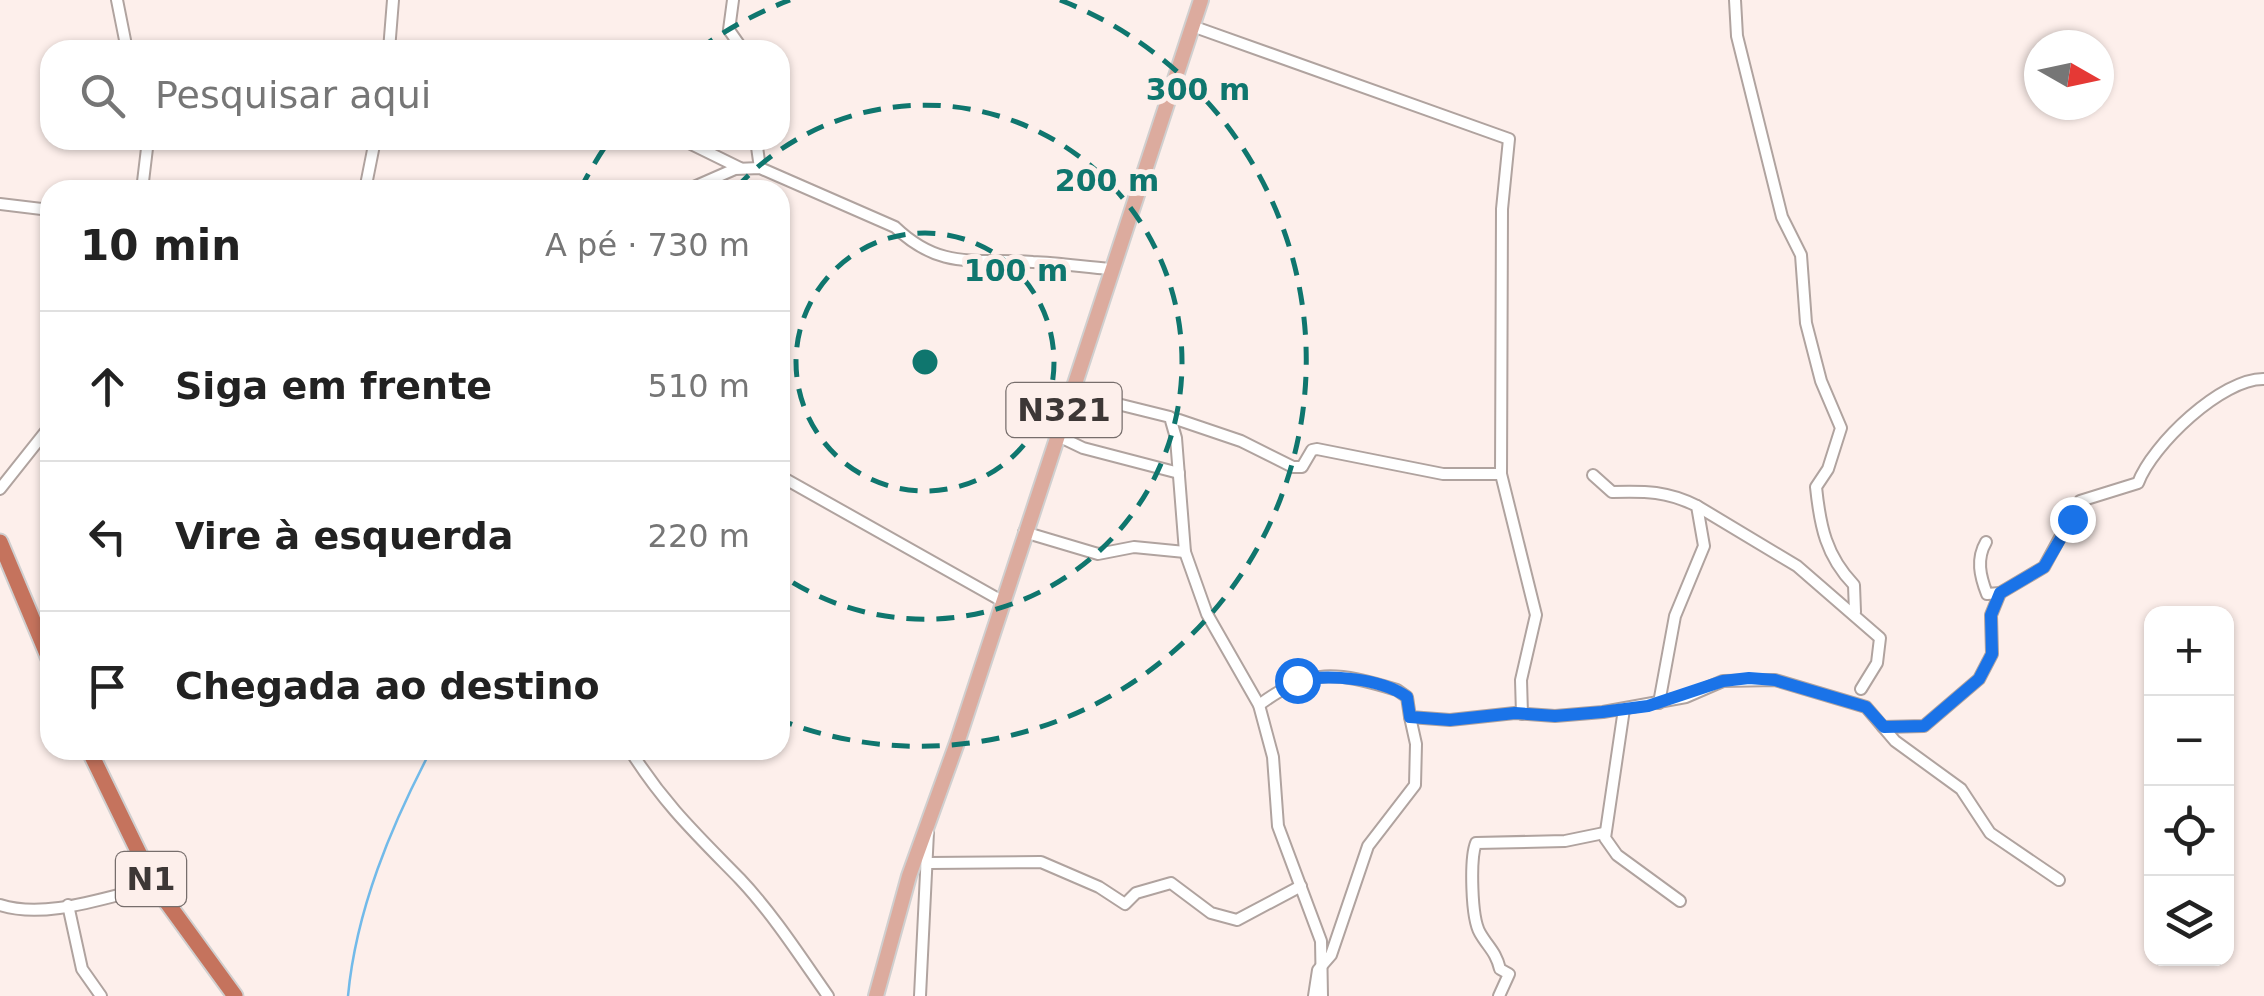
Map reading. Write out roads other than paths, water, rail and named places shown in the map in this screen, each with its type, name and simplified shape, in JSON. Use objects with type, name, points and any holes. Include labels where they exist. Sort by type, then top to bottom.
[{"type":"highway","points":[[0,542],[40,638]]},
{"type":"highway","name":"N1","points":[[94,760],[155,886],[235,996]]},
{"type":"main road","name":"N321","points":[[876,996],[927,820],[1201,0]]},
{"type":"street","points":[[118,0],[125,40]]},
{"type":"street","points":[[390,40],[393,0]]},
{"type":"street","points":[[733,0],[729,30],[736,40]]},
{"type":"street","points":[[1735,0],[1737,36],[1782,218],[1792,234],[1805,274],[1806,323],[1821,381],[1841,428],[1828,470],[1816,486],[1826,544],[1835,566],[1854,585],[1855,612]]},
{"type":"street","points":[[1192,26],[1509,139],[1502,209],[1501,474],[1536,615],[1521,680],[1522,714]]},
{"type":"street","points":[[143,180],[147,150]]},
{"type":"street","points":[[367,180],[373,150]]},
{"type":"street","points":[[703,150],[741,169]]},
{"type":"street","points":[[757,150],[760,168]]},
{"type":"street","points":[[713,180],[741,169],[760,168],[787,180]]},
{"type":"street","points":[[790,181],[895,227],[912,243],[940,257],[980,264],[1029,261],[1112,270]]},
{"type":"street","points":[[0,204],[40,209]]},
{"type":"street","points":[[1986,542],[1980,553],[1982,578],[1987,594],[2000,593],[2044,567],[2080,502],[2138,483],[2147,459],[2230,387],[2264,379]]},
{"type":"street","points":[[1069,392],[1170,417],[1185,552],[1207,614],[1259,705],[1273,758],[1278,826],[1321,940],[1318,996]]},
{"type":"street","points":[[1179,420],[1241,441],[1293,468],[1302,468],[1312,450],[1318,449],[1443,474],[1501,474]]},
{"type":"street","points":[[1058,436],[1083,448],[1179,473]]},
{"type":"street","points":[[0,489],[40,439]]},
{"type":"street","points":[[1593,475],[1612,492],[1657,490],[1697,506],[1797,566],[1855,612],[1880,638],[1882,652],[1861,688]]},
{"type":"street","points":[[790,482],[1002,601]]},
{"type":"street","points":[[1659,702],[1675,616],[1704,546],[1697,506]]},
{"type":"street","points":[[1024,532],[1098,554],[1134,547],[1185,552]]},
{"type":"street","points":[[1884,727],[1924,726],[1979,679],[1992,654],[1991,615],[2000,593]]},
{"type":"street","points":[[1259,705],[1290,682],[1328,676],[1397,690],[1407,697],[1416,744],[1415,785],[1368,846],[1331,955],[1318,970]]},
{"type":"street","points":[[1410,717],[1450,720],[1522,714],[1555,716],[1659,702],[1723,681],[1775,680],[1866,707],[1902,746],[1953,781],[1990,833],[2060,880]]},
{"type":"street","points":[[1624,709],[1604,833],[1617,855],[1680,901]]},
{"type":"street","points":[[636,760],[657,794],[761,904],[828,996]]},
{"type":"street","name":"N321","points":[[920,996],[929,862],[927,820]]},
{"type":"street","points":[[1499,996],[1509,974],[1480,933],[1470,856],[1476,843],[1565,841],[1604,833]]},
{"type":"street","points":[[929,862],[1042,862],[1100,887],[1124,904],[1136,893],[1171,884],[1211,913],[1238,920],[1300,886]]},
{"type":"street","points":[[0,905],[25,911],[155,886]]},
{"type":"street","points":[[68,904],[82,969],[101,996]]},
{"type":"waterway","points":[[348,996],[367,900],[402,808],[426,760]]}]
